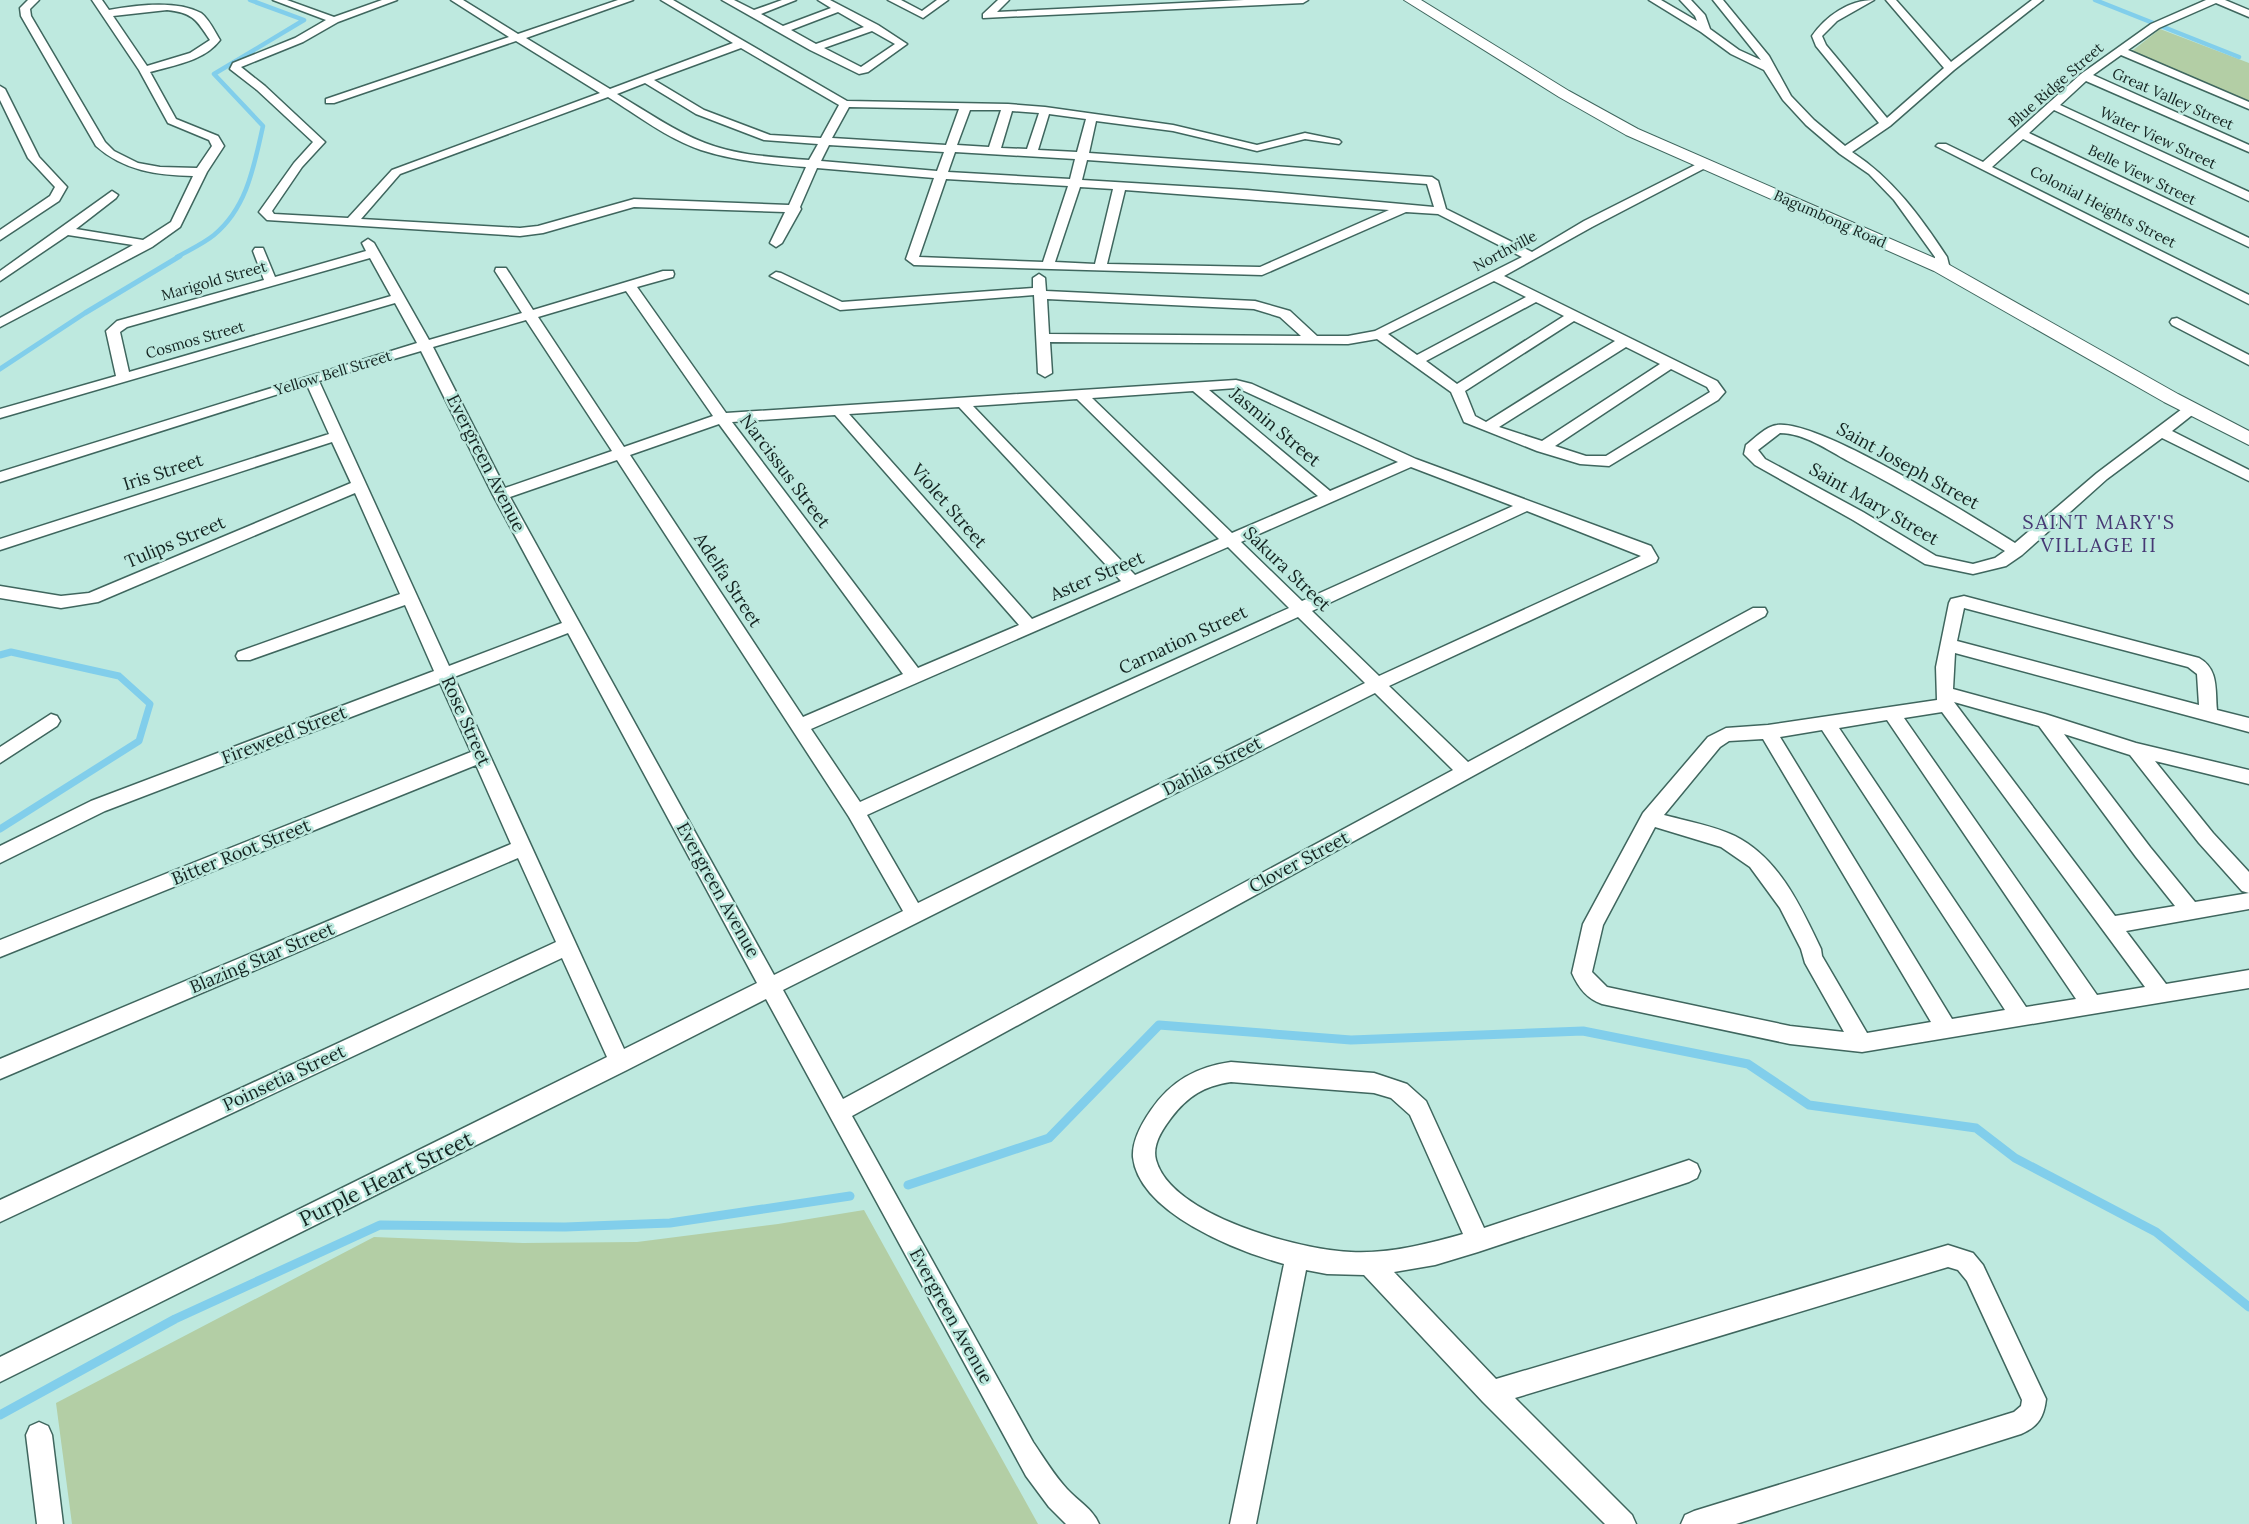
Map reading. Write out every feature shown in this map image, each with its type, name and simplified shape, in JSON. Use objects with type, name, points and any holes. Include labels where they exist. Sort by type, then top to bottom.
[{"type":"main road","name":"Bagumbong Road","points":[[1411,0],[1612,121],[1940,267],[2191,409],[2249,439]]},
{"type":"street","points":[[34,0],[25,8],[26,16],[99,144],[109,154],[125,163],[159,171],[201,172]]},
{"type":"street","points":[[0,324],[148,244],[176,224],[201,172],[218,146],[214,138],[172,121],[144,70],[97,0]]},
{"type":"street","points":[[278,0],[334,20]]},
{"type":"street","points":[[392,0],[334,20],[299,40],[237,65],[235,69],[261,88],[319,142],[298,165],[265,212],[266,215],[520,232],[539,230],[634,203],[795,209]]},
{"type":"street","points":[[456,0],[679,136],[705,147],[755,159],[1120,187],[1248,181],[1432,181],[1441,211]]},
{"type":"street","points":[[330,101],[628,0]]},
{"type":"street","points":[[666,0],[846,104],[1008,107],[1045,110],[1173,128],[1257,148],[1305,136],[1335,142]]},
{"type":"street","points":[[727,0],[859,71],[864,70],[902,44],[823,0]]},
{"type":"street","points":[[753,14],[790,0]]},
{"type":"street","points":[[893,0],[920,14],[927,14],[944,0]]},
{"type":"street","points":[[1004,0],[987,15],[1071,12],[1116,5],[1303,0]]},
{"type":"street","points":[[1068,0],[1071,12]]},
{"type":"street","points":[[1654,0],[1705,30],[1735,52],[1768,69]]},
{"type":"street","points":[[1685,0],[1700,15],[1705,30]]},
{"type":"street","points":[[1718,0],[1765,58],[1768,69],[1792,106],[1844,152],[1866,165],[1911,214],[1941,257],[1943,265],[1940,267]]},
{"type":"street","points":[[1869,0],[1833,18],[1823,25],[1817,36],[1821,46],[1886,124]]},
{"type":"street","points":[[1891,0],[1950,68]]},
{"type":"street","points":[[1844,152],[1886,124],[1950,68],[2038,0]]},
{"type":"street","points":[[2216,0],[2249,14]]},
{"type":"street","name":"Blue Ridge Street","points":[[1986,166],[2085,76],[2158,25],[2216,0]]},
{"type":"street","points":[[106,14],[154,4],[185,7],[199,16],[215,40],[207,49],[193,55],[144,70]]},
{"type":"street","points":[[781,30],[838,9]]},
{"type":"street","points":[[814,48],[874,27]]},
{"type":"street","points":[[353,220],[396,172],[741,44]]},
{"type":"street","points":[[2120,51],[2249,105]]},
{"type":"street","name":"Great Valley Street","points":[[2085,76],[2249,149]]},
{"type":"street","points":[[647,80],[700,112],[736,128],[768,138],[1082,157],[1441,211],[1532,257]]},
{"type":"street","points":[[0,89],[34,158],[61,187],[55,198],[0,236]]},
{"type":"street","points":[[776,243],[795,209],[825,141],[840,122],[846,104]]},
{"type":"street","name":"Water View Street","points":[[2054,106],[2249,197]]},
{"type":"street","points":[[965,107],[912,259],[914,261],[1101,268],[1268,270],[1407,207]]},
{"type":"street","points":[[994,152],[1008,107]]},
{"type":"street","points":[[1030,154],[1045,110]]},
{"type":"street","points":[[1048,265],[1075,184],[1092,116]]},
{"type":"street","name":"Belle View Street","points":[[2022,134],[2249,243]]},
{"type":"street","name":"Colonial Heights Street","points":[[1942,146],[1986,166],[2249,300]]},
{"type":"street","points":[[1248,181],[1257,148]]},
{"type":"street","name":"Northville","points":[[1043,339],[1312,338],[1348,340],[1379,334],[1532,257],[1588,224],[1705,164]]},
{"type":"street","points":[[1101,268],[1120,187]]},
{"type":"street","points":[[0,277],[66,231],[112,195]]},
{"type":"street","points":[[66,231],[148,244]]},
{"type":"street","name":"Marigold Street","points":[[123,378],[113,331],[117,327],[271,282],[371,248]]},
{"type":"street","name":"Evergreen Avenue","points":[[371,248],[426,345],[501,495],[1021,1443],[1045,1483],[1066,1510],[1086,1524]]},
{"type":"street","points":[[259,251],[271,282]]},
{"type":"street","name":"Adelfa Street","points":[[501,271],[856,812],[915,915]]},
{"type":"street","name":"Yellow Bell Street","points":[[0,477],[311,379],[668,274]]},
{"type":"street","points":[[777,276],[840,306],[1040,288],[1255,305],[1285,314],[1312,338]]},
{"type":"street","points":[[1379,334],[1457,390],[1469,419],[1542,448],[1585,461],[1609,461],[1718,392],[1712,384],[1494,276]]},
{"type":"street","name":"Narcissus Street","points":[[629,286],[722,418],[914,676]]},
{"type":"street","points":[[1040,288],[1045,373]]},
{"type":"street","points":[[1417,360],[1535,297]]},
{"type":"street","name":"Cosmos Street","points":[[0,414],[399,298]]},
{"type":"street","points":[[1457,390],[1573,316]]},
{"type":"street","points":[[2177,322],[2249,361]]},
{"type":"street","points":[[1487,428],[1624,342]]},
{"type":"street","points":[[1542,448],[1669,364]]},
{"type":"street","name":"Rose Street","points":[[311,379],[620,1062]]},
{"type":"street","points":[[501,495],[722,418],[1230,384],[1247,387],[1411,462],[1526,506]]},
{"type":"street","name":"Jasmin Street","points":[[1196,386],[1328,497]]},
{"type":"street","name":"Sakura Street","points":[[1080,394],[1467,772]]},
{"type":"street","points":[[962,402],[1132,582]]},
{"type":"street","points":[[2016,551],[2102,476],[2191,409]]},
{"type":"street","name":"Violet Street","points":[[839,411],[1029,626]]},
{"type":"street","name":"Saint Joseph Street","points":[[1760,462],[1751,454],[1751,448],[1777,429],[1789,429],[1816,438],[1888,474],[2016,551]]},
{"type":"street","points":[[2161,431],[2249,476]]},
{"type":"street","name":"Iris Street","points":[[0,545],[337,436]]},
{"type":"street","name":"Aster Street","points":[[800,726],[1411,462]]},
{"type":"street","name":"Saint Mary Street","points":[[1760,462],[1858,516],[1931,560],[1973,569],[2000,562],[2016,551]]},
{"type":"street","name":"Tulips Street","points":[[0,592],[62,602],[92,598],[360,485]]},
{"type":"street","name":"Dahlia Street","points":[[771,988],[1377,684],[1650,558],[1645,550],[1526,506]]},
{"type":"street","name":"Carnation Street","points":[[856,812],[1526,506]]},
{"type":"street","points":[[244,656],[410,597]]},
{"type":"street","points":[[2162,994],[1945,699],[1949,645],[1957,603],[1964,602],[2193,662],[2202,667],[2206,674],[2208,714]]},
{"type":"street","name":"Clover Street","points":[[839,1112],[1759,612]]},
{"type":"street","name":"Fireweed Street","points":[[0,855],[98,806],[573,625]]},
{"type":"street","points":[[1949,645],[2249,724]]},
{"type":"street","points":[[2249,777],[2136,750],[2045,721],[1945,699],[1891,712],[1826,723],[1768,732],[1726,735],[1714,742],[1650,818],[1593,924],[1582,973],[1590,986],[1602,995],[1766,1030],[1862,1043],[2249,979]]},
{"type":"street","points":[[1891,712],[2091,1004]]},
{"type":"street","points":[[2,752],[51,721]]},
{"type":"street","points":[[2045,721],[2143,852],[2191,911]]},
{"type":"street","points":[[1826,723],[2022,1018]]},
{"type":"street","points":[[1768,732],[1947,1030]]},
{"type":"street","points":[[2136,750],[2206,838],[2249,885]]},
{"type":"street","name":"Bitter Root Street","points":[[0,949],[482,755]]},
{"type":"street","points":[[1650,818],[1727,841],[1763,866],[1772,878],[1811,949],[1812,957],[1862,1043]]},
{"type":"street","name":"Blazing Star Street","points":[[0,1069],[523,847]]},
{"type":"street","points":[[2112,925],[2249,901]]},
{"type":"street","name":"Poinsetia Street","points":[[0,1211],[568,946]]},
{"type":"street","name":"Purple Heart Street","points":[[0,1370],[771,988]]},
{"type":"street","points":[[1478,1241],[1426,1125],[1407,1095],[1390,1086],[1231,1072],[1208,1075],[1189,1083],[1173,1098],[1153,1126],[1145,1144],[1146,1164],[1159,1185],[1186,1212],[1221,1230],[1297,1256],[1328,1262],[1370,1264],[1408,1259],[1478,1241],[1689,1171]]},
{"type":"street","points":[[1243,1524],[1297,1256]]},
{"type":"street","points":[[1492,1392],[1948,1256],[1965,1261],[1975,1273],[2034,1399],[2032,1412],[2020,1422],[1694,1524]]},
{"type":"street","points":[[1370,1264],[1492,1392],[1623,1524]]},
{"type":"street","points":[[39,1435],[50,1524]]},
{"type":"green space","points":[[2160,29],[2249,63],[2249,101],[2132,51]]},
{"type":"green space","points":[[864,1210],[1038,1524],[72,1524],[56,1403],[374,1237],[523,1243],[637,1242],[778,1224]]},
{"type":"waterway","points":[[177,257],[214,235],[234,212],[247,185],[263,126],[214,74],[304,20],[250,0]]},
{"type":"waterway","points":[[2095,0],[2239,57]]},
{"type":"waterway","points":[[0,369],[85,313],[180,256]]},
{"type":"waterway","points":[[0,655],[11,652],[119,676],[150,704],[139,741],[0,829]]},
{"type":"waterway","points":[[908,1185],[1049,1138],[1159,1025],[1351,1040],[1583,1031],[1748,1064],[1809,1105],[1976,1128],[2015,1158],[2156,1232],[2249,1307]]},
{"type":"waterway","points":[[0,1415],[175,1319],[380,1225],[565,1227],[670,1223],[850,1196]]},
{"type":"district","name":"SAINT MARY'S VILLAGE II","points":[[2099,534]]}]
